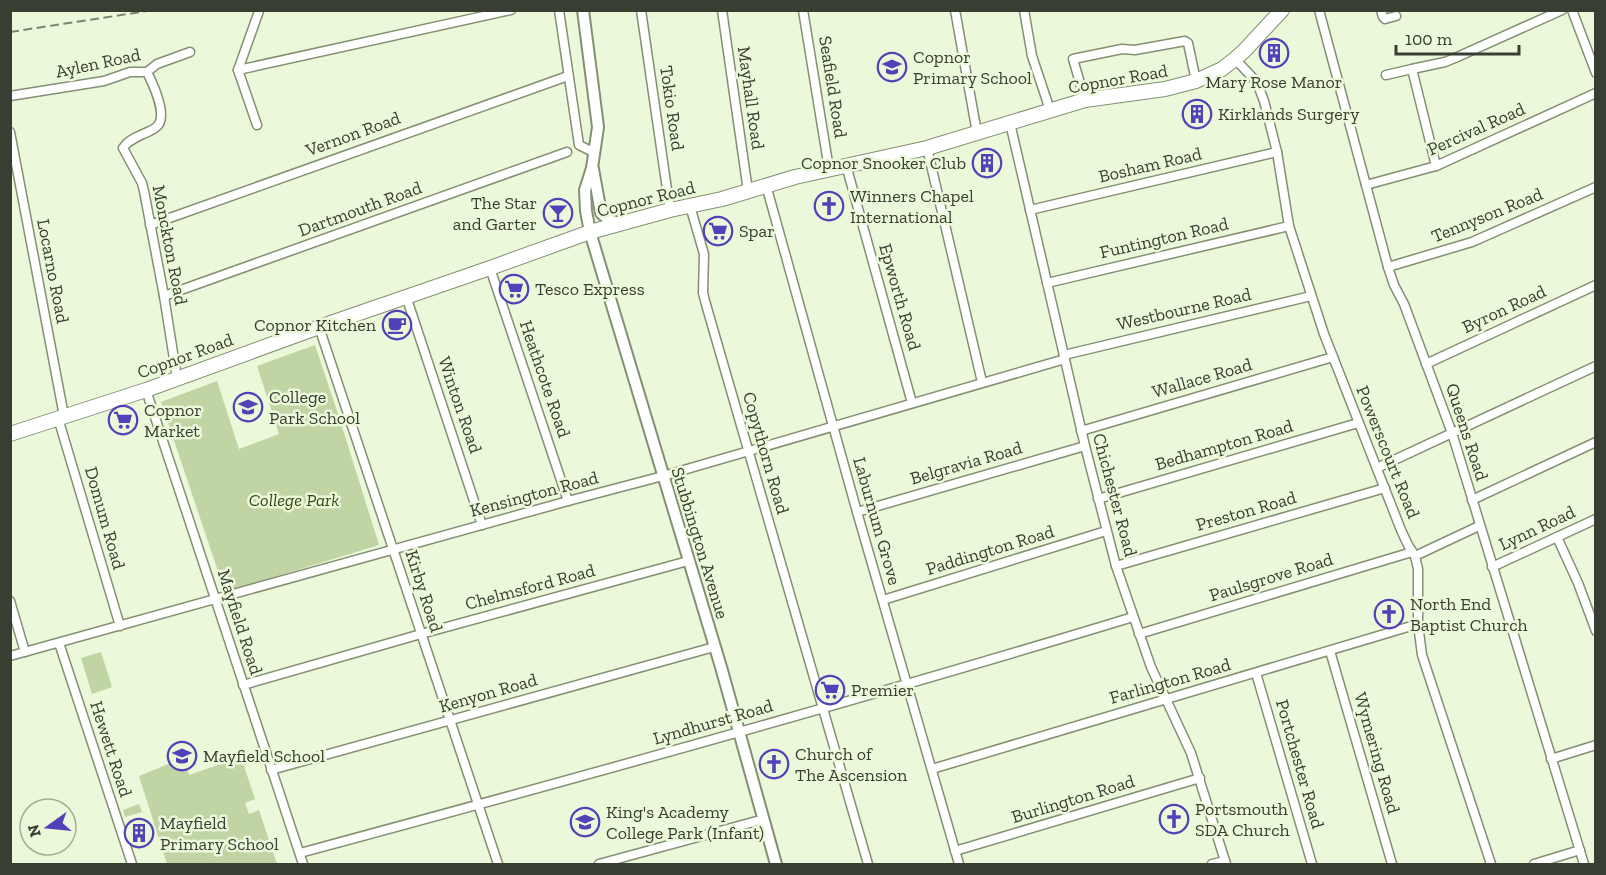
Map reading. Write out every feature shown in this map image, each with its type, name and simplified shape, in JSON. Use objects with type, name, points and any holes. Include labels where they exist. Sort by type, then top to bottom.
[{"type":"main road","name":"Copnor Road","points":[[10,434],[146,390],[406,296],[620,223],[846,165],[927,148],[1085,100],[1165,89],[1196,81],[1216,72],[1235,59],[1282,10]]},
{"type":"street","points":[[257,124],[238,70],[259,10]]},
{"type":"street","points":[[238,70],[511,10]]},
{"type":"street","name":"Stubbington Avenue","points":[[583,10],[598,127],[596,151],[585,190],[590,232],[740,732],[776,864]]},
{"type":"street","name":"Tokio Road","points":[[641,10],[670,210]]},
{"type":"street","name":"Mayhall Road","points":[[722,10],[748,190]]},
{"type":"street","name":"Seafield Road","points":[[803,10],[830,169]]},
{"type":"street","points":[[955,10],[977,133]]},
{"type":"street","points":[[1024,10],[1032,56],[1050,110]]},
{"type":"street","name":"Queens Road","points":[[1319,10],[1388,267],[1452,433],[1584,864]]},
{"type":"street","points":[[1381,10],[1385,19],[1396,16]]},
{"type":"street","points":[[1386,75],[1445,62],[1562,10]]},
{"type":"street","points":[[1572,10],[1596,73]]},
{"type":"street","points":[[560,11],[579,145],[596,151]]},
{"type":"street","points":[[1085,100],[1073,58],[1122,49],[1135,50],[1185,41],[1188,43],[1196,81]]},
{"type":"street","name":"Aylen Road","points":[[10,96],[104,81],[130,72],[147,72],[157,64],[190,52]]},
{"type":"street","name":"Powerscourt Road","points":[[1235,59],[1258,85],[1264,101],[1277,152],[1289,226],[1311,296],[1358,423],[1418,569],[1418,624],[1422,655],[1491,864]]},
{"type":"street","points":[[1412,69],[1436,166]]},
{"type":"street","name":"Monckton Road","points":[[147,72],[161,110],[161,118],[155,128],[129,141],[123,148],[142,183],[177,378]]},
{"type":"street","name":"Vernon Road","points":[[150,225],[568,76]]},
{"type":"street","name":"Percival Road","points":[[1366,185],[1436,166],[1596,93]]},
{"type":"street","name":"Chichester Road","points":[[1010,123],[1081,431],[1116,566],[1139,634],[1191,753],[1225,862]]},
{"type":"street","name":"Locarno Road","points":[[10,132],[61,417]]},
{"type":"street","points":[[927,148],[982,382]]},
{"type":"street","name":"Dartmouth Road","points":[[164,296],[567,152]]},
{"type":"street","name":"Bosham Road","points":[[1030,210],[1277,152]]},
{"type":"street","name":"Epworth Road","points":[[846,165],[912,403]]},
{"type":"street","points":[[592,168],[601,213],[609,220],[620,223]]},
{"type":"street","name":"Laburnum Grove","points":[[765,185],[959,864]]},
{"type":"street","name":"Tennyson Road","points":[[1388,267],[1472,242],[1596,187]]},
{"type":"street","name":"Copythorn Road","points":[[690,206],[704,254],[703,292],[705,301],[868,864]]},
{"type":"street","name":"Funtington Road","points":[[1047,283],[1289,226]]},
{"type":"street","name":"Heathcote Road","points":[[490,268],[568,501]]},
{"type":"street","name":"Byron Road","points":[[1426,364],[1596,285]]},
{"type":"street","name":"Winton Road","points":[[406,296],[482,525]]},
{"type":"street","name":"Westbourne Road","points":[[1064,357],[1311,296]]},
{"type":"street","name":"Kirby Road","points":[[319,327],[498,864]]},
{"type":"street","name":"Kensington Road","points":[[10,656],[749,452],[1064,357]]},
{"type":"street","name":"Wallace Road","points":[[1081,431],[1333,357]]},
{"type":"street","points":[[1377,468],[1596,366]]},
{"type":"street","name":"Mayfield Road","points":[[146,390],[303,864]]},
{"type":"street","name":"Domum Road","points":[[61,417],[120,626]]},
{"type":"street","name":"Bedhampton Road","points":[[1098,499],[1358,423]]},
{"type":"street","points":[[1472,500],[1596,442]]},
{"type":"street","name":"Belgravia Road","points":[[857,512],[1085,446]]},
{"type":"street","name":"Preston Road","points":[[1116,566],[1385,488]]},
{"type":"street","name":"Lynn Road","points":[[1492,567],[1596,519]]},
{"type":"street","name":"Paulsgrove Road","points":[[1139,634],[1413,554],[1479,525]]},
{"type":"street","name":"Paddington Road","points":[[883,600],[1106,531]]},
{"type":"street","points":[[1557,537],[1596,631]]},
{"type":"street","name":"Chelmsford Road","points":[[243,685],[688,561]]},
{"type":"street","points":[[10,601],[25,652]]},
{"type":"street","name":"Lyndhurst Road","points":[[300,853],[740,732],[1133,617]]},
{"type":"street","name":"Farlington Road","points":[[932,770],[1418,624]]},
{"type":"street","name":"Hewett Road","points":[[59,643],[132,864]]},
{"type":"street","name":"Kenyon Road","points":[[271,770],[714,646]]},
{"type":"street","name":"Wymering Road","points":[[1330,651],[1392,864]]},
{"type":"street","name":"Portchester Road","points":[[1256,673],[1312,864]]},
{"type":"street","points":[[1551,759],[1596,745]]},
{"type":"street","name":"Burlington Road","points":[[955,851],[1200,778]]},
{"type":"street","points":[[598,864],[764,819]]},
{"type":"street","points":[[1534,864],[1580,850]]},
{"type":"street","points":[[1212,864],[1225,862]]},
{"type":"green space","name":"College Park","points":[[315,345],[379,545],[225,592],[161,402],[217,381],[239,449],[279,434],[257,366]]},
{"type":"green space","points":[[101,652],[112,687],[92,694],[81,658]]},
{"type":"green space","points":[[241,757],[255,799],[245,803],[249,814],[259,810],[277,864],[167,864],[139,776],[183,758],[189,775]]},
{"type":"green space","points":[[139,804],[142,812],[125,817],[123,810]]},
{"type":"railway","points":[[10,32],[154,10]]},
{"type":"place","name":"Mary Rose Manor","points":[[1274,53]]},
{"type":"place","name":"Copnor Primary School","points":[[892,67]]},
{"type":"place","name":"Kirklands Surgery","points":[[1197,114]]},
{"type":"place","name":"Copnor Snooker Club","points":[[987,163]]},
{"type":"place","name":"Winners Chapel International","points":[[829,206]]},
{"type":"place","name":"The Star and Garter","points":[[558,213]]},
{"type":"place","name":"Spar","points":[[718,231]]},
{"type":"place","name":"Tesco Express","points":[[514,289]]},
{"type":"place","name":"Copnor Kitchen","points":[[397,325]]},
{"type":"place","name":"College Park School","points":[[248,407]]},
{"type":"place","name":"Copnor Market","points":[[123,420]]},
{"type":"place","name":"North End Baptist Church","points":[[1389,614]]},
{"type":"place","name":"Premier","points":[[830,690]]},
{"type":"place","name":"Mayfield School","points":[[182,756]]},
{"type":"place","name":"Church of The Ascension","points":[[774,764]]},
{"type":"place","name":"Portsmouth SDA Church","points":[[1174,819]]},
{"type":"place","name":"King's Academy College Park (Infant)","points":[[585,822]]},
{"type":"place","name":"Mayfield Primary School","points":[[139,833]]}]
